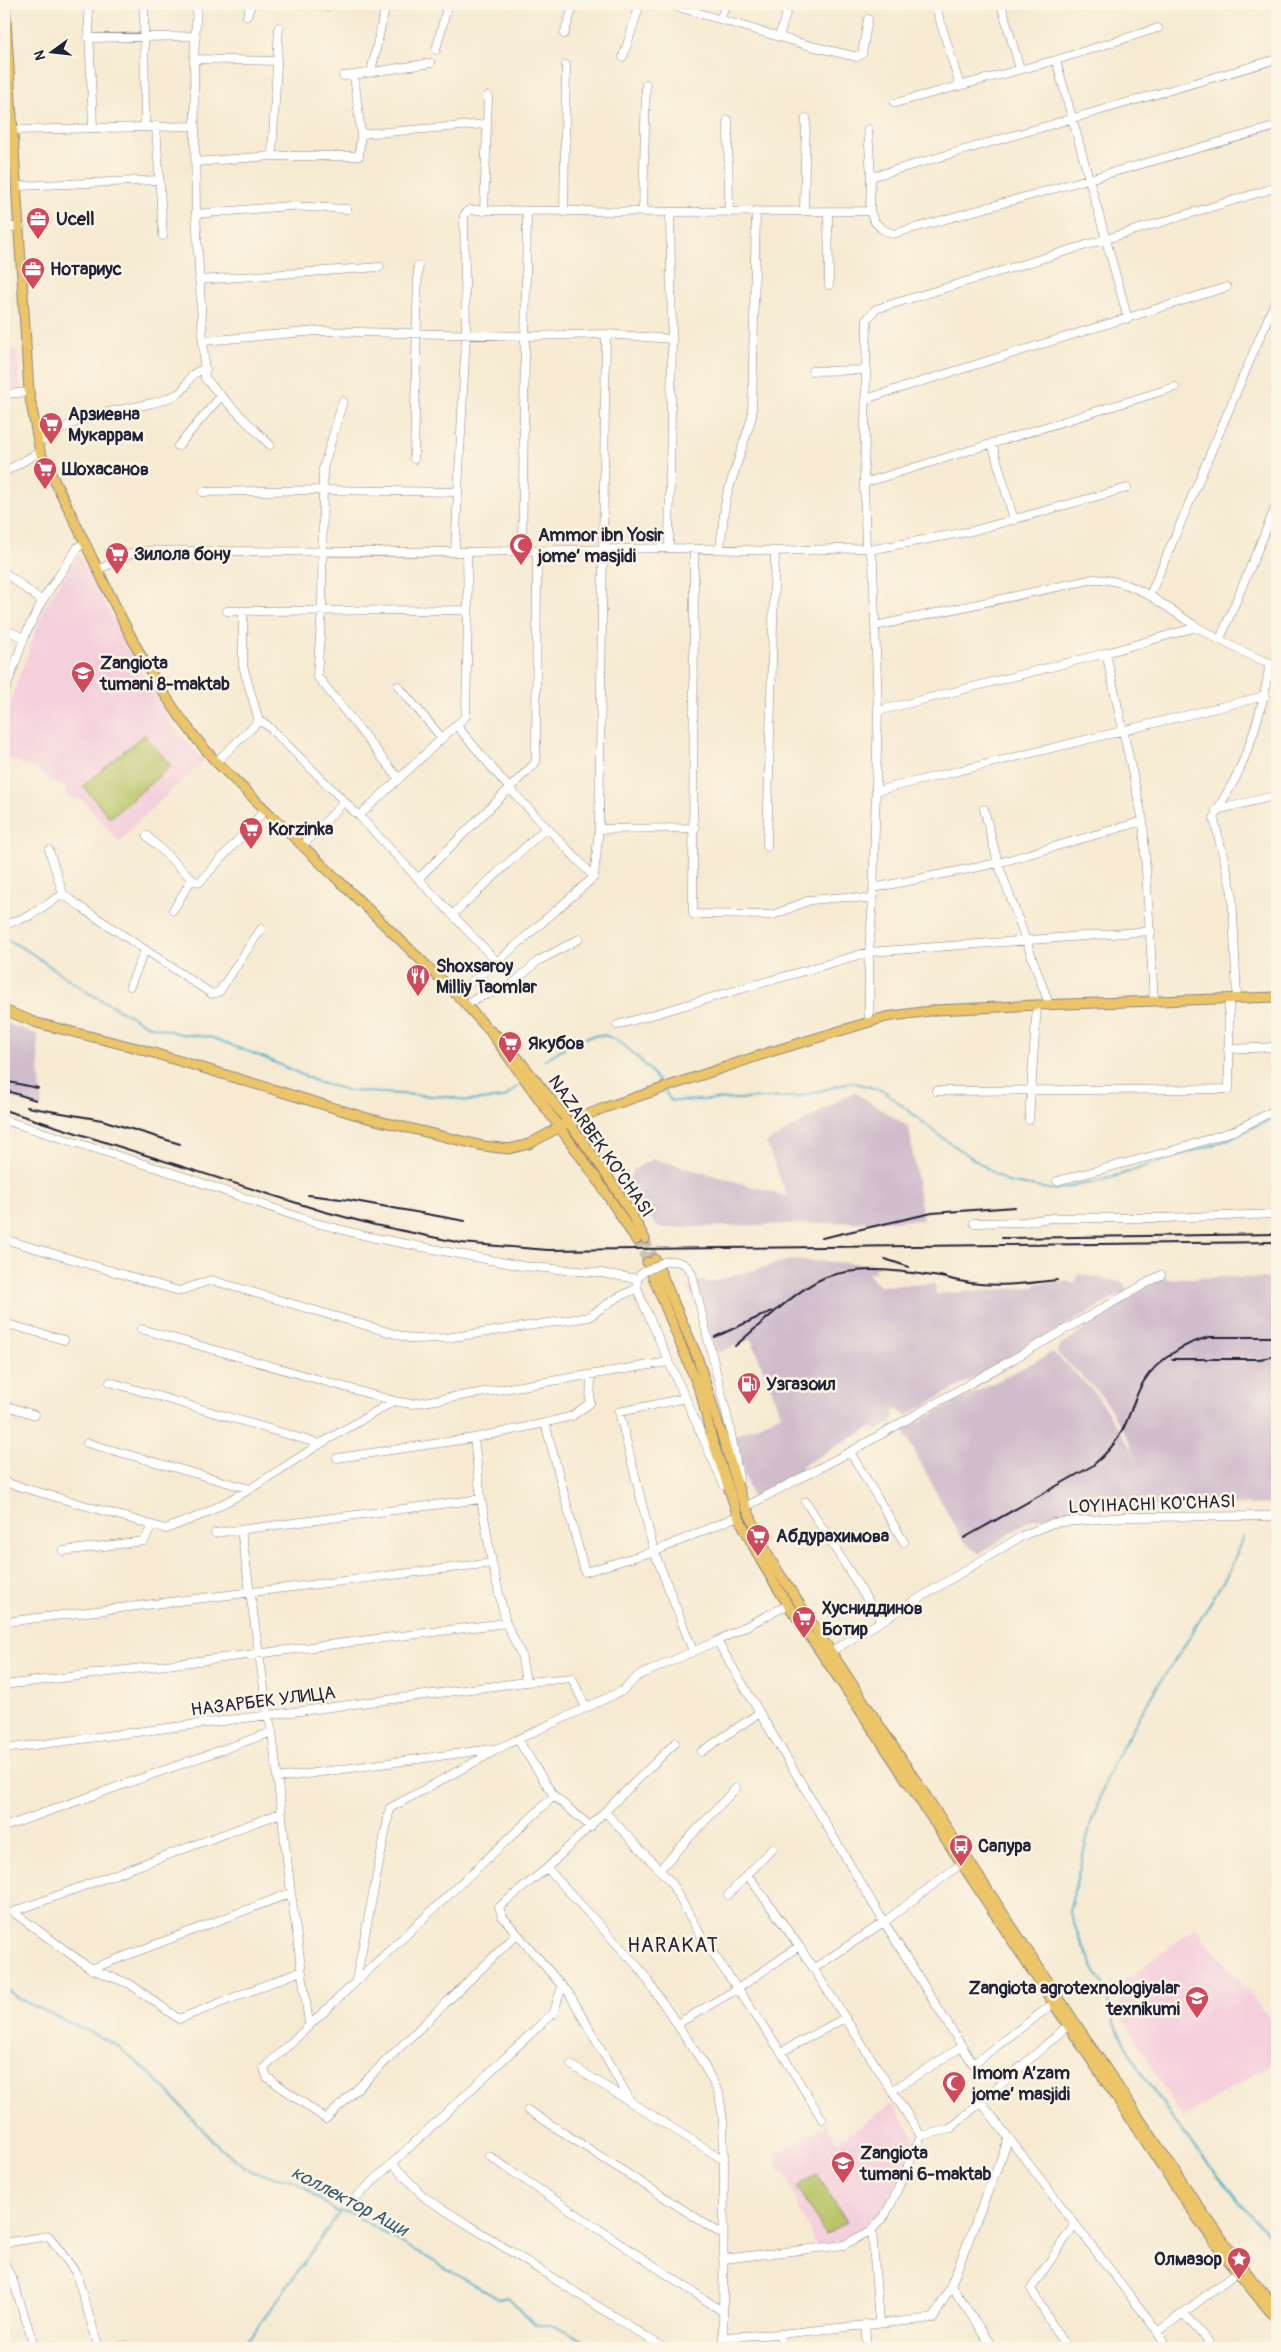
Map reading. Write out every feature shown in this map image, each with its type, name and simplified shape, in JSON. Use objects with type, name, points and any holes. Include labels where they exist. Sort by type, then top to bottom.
[{"type":"main road","name":"NAZARBEK KO'CHASI","points":[[5,4],[6,55],[18,186],[29,392],[38,442],[40,452],[126,631],[154,681],[184,723],[216,762],[456,994],[488,1029],[504,1041],[564,1126],[626,1204],[641,1239]]},
{"type":"main road","points":[[4,1010],[37,1023],[137,1048],[367,1118],[483,1146],[517,1148],[564,1126],[654,1091],[868,1021],[902,1014],[937,1010],[1050,1004],[1277,997]]},
{"type":"main road","points":[[655,1261],[736,1498],[738,1516],[761,1561],[788,1605],[827,1654],[1057,2001],[1195,2214],[1237,2272],[1277,2319]]},
{"type":"main road","points":[[736,1498],[745,1507],[770,1559],[827,1654],[962,1863],[1057,2001]]},
{"type":"main road","points":[[1070,2023],[1201,2210],[1275,2304]]},
{"type":"street","points":[[88,4],[93,127]]},
{"type":"street","points":[[144,4],[145,127]]},
{"type":"street","points":[[197,4],[194,58],[196,214],[205,378],[270,445]]},
{"type":"street","points":[[247,16],[251,4]]},
{"type":"street","points":[[371,72],[386,4]]},
{"type":"street","points":[[436,50],[448,4]]},
{"type":"street","points":[[564,34],[574,4]]},
{"type":"street","points":[[624,57],[640,4]]},
{"type":"street","points":[[668,4],[779,37],[857,57],[862,54],[868,18]]},
{"type":"street","points":[[721,19],[726,4]]},
{"type":"street","points":[[779,37],[789,4]]},
{"type":"street","points":[[936,4],[960,86]]},
{"type":"street","points":[[1001,4],[1020,69]]},
{"type":"street","points":[[272,156],[278,27]]},
{"type":"street","points":[[895,103],[1056,60],[1158,28]]},
{"type":"street","points":[[88,38],[196,36]]},
{"type":"street","points":[[194,58],[276,61]]},
{"type":"street","points":[[871,177],[1277,59]]},
{"type":"street","points":[[1056,60],[1074,119],[1105,240],[1128,319]]},
{"type":"street","points":[[343,76],[431,63]]},
{"type":"street","points":[[564,212],[566,65]]},
{"type":"street","points":[[195,162],[272,156],[359,156],[361,134],[354,75]]},
{"type":"street","points":[[643,212],[646,84]]},
{"type":"street","points":[[484,211],[488,96]]},
{"type":"street","points":[[804,210],[806,118]]},
{"type":"street","points":[[728,120],[729,212]]},
{"type":"street","points":[[361,134],[486,124]]},
{"type":"street","points":[[156,126],[163,236]]},
{"type":"street","points":[[14,130],[195,126]]},
{"type":"street","points":[[868,129],[871,177],[870,211],[874,222],[882,229],[893,234],[1277,126]]},
{"type":"street","points":[[18,186],[159,180]]},
{"type":"street","points":[[868,1021],[878,711],[872,562],[867,549],[864,483],[867,319],[876,309],[1277,187]]},
{"type":"street","points":[[196,214],[289,206],[347,209]]},
{"type":"street","points":[[455,552],[466,334],[464,215],[469,210],[527,212],[870,211]]},
{"type":"street","points":[[720,548],[726,498],[752,417],[756,211]]},
{"type":"street","points":[[522,552],[527,336],[527,212]]},
{"type":"street","points":[[669,548],[672,339],[670,212]]},
{"type":"street","points":[[828,212],[829,285]]},
{"type":"street","points":[[4,227],[20,227]]},
{"type":"street","points":[[414,459],[418,266]]},
{"type":"street","points":[[199,280],[380,267]]},
{"type":"street","points":[[865,399],[1227,287]]},
{"type":"street","points":[[1150,595],[1277,297]]},
{"type":"street","points":[[204,341],[317,331],[527,336],[606,334],[672,339]]},
{"type":"street","points":[[456,994],[497,962],[594,877],[599,829],[606,334]]},
{"type":"street","points":[[38,442],[84,418],[118,409],[156,404],[179,393],[193,374],[206,369]]},
{"type":"street","points":[[812,371],[867,370]]},
{"type":"street","points":[[864,483],[1175,387]]},
{"type":"street","points":[[4,394],[29,392]]},
{"type":"street","points":[[178,446],[221,396]]},
{"type":"street","points":[[343,401],[323,469],[322,611],[317,676],[399,780]]},
{"type":"street","points":[[992,442],[1014,520]]},
{"type":"street","points":[[4,472],[40,452]]},
{"type":"street","points":[[98,570],[123,557],[140,551],[537,552],[669,548],[775,551],[867,549],[972,531],[1127,488]]},
{"type":"street","points":[[203,492],[323,490],[457,492]]},
{"type":"street","points":[[1220,640],[1277,504]]},
{"type":"street","points":[[4,694],[24,638],[42,601],[78,547],[85,543]]},
{"type":"street","points":[[694,548],[693,914],[773,915],[810,900],[846,897],[873,900]]},
{"type":"street","points":[[767,847],[775,551]]},
{"type":"street","points":[[358,816],[466,716],[468,610],[466,552]]},
{"type":"street","points":[[418,879],[536,762],[537,552]]},
{"type":"street","points":[[4,572],[42,601]]},
{"type":"street","points":[[875,626],[1094,579],[1111,579],[1130,585],[1150,595],[1220,640],[1273,664],[1265,696],[1237,775],[1216,810],[1214,819],[1232,892],[1233,998],[1228,1049],[1229,1089],[936,1091]]},
{"type":"street","points":[[227,611],[468,610]]},
{"type":"street","points":[[243,611],[243,666],[259,721],[267,725],[358,816],[497,962]]},
{"type":"street","points":[[878,711],[1106,654],[1197,626]]},
{"type":"street","points":[[4,629],[24,638]]},
{"type":"street","points":[[1106,654],[1142,821],[1151,931],[1154,1001]]},
{"type":"street","points":[[398,686],[442,738]]},
{"type":"street","points":[[876,791],[1265,696]]},
{"type":"street","points":[[216,762],[259,721]]},
{"type":"street","points":[[456,725],[546,828],[594,877]]},
{"type":"street","points":[[1216,810],[1270,797]]},
{"type":"street","points":[[302,846],[344,802]]},
{"type":"street","points":[[984,809],[998,863],[1028,940],[1050,1004]]},
{"type":"street","points":[[147,836],[192,879],[200,882],[265,810]]},
{"type":"street","points":[[873,888],[998,863],[1142,821]]},
{"type":"street","points":[[452,915],[546,828]]},
{"type":"street","points":[[599,829],[694,828]]},
{"type":"street","points":[[49,850],[63,894],[212,994],[216,994],[261,929]]},
{"type":"street","points":[[173,910],[192,879]]},
{"type":"street","points":[[4,925],[29,916],[63,894]]},
{"type":"street","points":[[617,1024],[869,952],[1151,931]]},
{"type":"street","points":[[466,1005],[477,998],[509,987],[538,961],[579,939]]},
{"type":"street","points":[[130,986],[145,950]]},
{"type":"street","points":[[1029,1120],[1037,1005]]},
{"type":"street","points":[[1228,1049],[1277,1047]]},
{"type":"street","points":[[1057,1181],[1182,1148],[1236,1130],[1277,1109]]},
{"type":"street","points":[[4,1120],[182,1176],[312,1222],[370,1237],[522,1266],[601,1273],[637,1279]]},
{"type":"street","points":[[974,1223],[1023,1222],[1052,1218],[1164,1218],[1277,1214]]},
{"type":"street","points":[[4,1239],[179,1291],[211,1280],[412,1339],[446,1338],[590,1317],[614,1300],[637,1288]]},
{"type":"street","points":[[655,1261],[679,1261],[688,1266],[692,1274],[730,1428],[736,1498],[668,1362],[637,1288],[637,1279],[655,1261]]},
{"type":"street","points":[[745,1507],[850,1452],[1161,1276]]},
{"type":"street","points":[[4,1323],[64,1340]]},
{"type":"street","points":[[141,1329],[394,1401],[412,1404],[591,1377],[668,1362]]},
{"type":"street","points":[[337,1458],[474,1438],[572,1416],[590,1403],[591,1377]]},
{"type":"street","points":[[110,1382],[320,1444]]},
{"type":"street","points":[[686,1398],[619,1412],[654,1551],[694,1651]]},
{"type":"street","points":[[4,1482],[166,1530],[204,1514],[250,1489],[320,1444],[394,1401]]},
{"type":"street","points":[[4,1405],[35,1415]]},
{"type":"street","points":[[545,1423],[585,1572],[654,1551],[738,1516]]},
{"type":"street","points":[[474,1438],[481,1500],[492,1562],[506,1623],[521,1654],[526,1682]]},
{"type":"street","points":[[87,1443],[250,1489]]},
{"type":"street","points":[[850,1452],[904,1542]]},
{"type":"street","points":[[214,1533],[481,1500]]},
{"type":"street","points":[[806,1502],[880,1620]]},
{"type":"street","name":"LOYIHACHI KO'CHASI","points":[[827,1654],[880,1620],[1022,1536],[1053,1522],[1124,1517],[1277,1516]]},
{"type":"street","points":[[62,1551],[144,1541],[152,1526]]},
{"type":"street","points":[[241,1530],[272,1732],[290,1893],[310,2024]]},
{"type":"street","points":[[13,1621],[492,1562]]},
{"type":"street","points":[[356,1980],[390,1808],[499,1748],[622,1692],[638,1676],[717,1641],[788,1605]]},
{"type":"street","points":[[4,1685],[506,1623]]},
{"type":"street","points":[[717,1641],[884,1922],[973,2064],[1057,2001]]},
{"type":"street","name":"НАЗАРБЕК УЛИЦА","points":[[4,1749],[526,1682],[572,1678],[586,1708]]},
{"type":"street","points":[[701,1752],[759,1714]]},
{"type":"street","points":[[4,1827],[272,1732]]},
{"type":"street","points":[[518,1740],[554,1796],[591,1827]]},
{"type":"street","points":[[632,2102],[569,1993],[502,1916],[499,1907],[547,1868],[591,1827],[675,1743]]},
{"type":"street","points":[[277,1778],[499,1748]]},
{"type":"street","points":[[660,1869],[736,1788]]},
{"type":"street","points":[[518,1934],[326,2119],[267,2076],[264,2068],[554,1796]]},
{"type":"street","points":[[281,1812],[13,1912],[91,1969],[130,1984],[179,2019],[301,1971]]},
{"type":"street","points":[[605,1812],[670,1881],[701,1936],[739,1988],[822,2119]]},
{"type":"street","points":[[728,1895],[773,1848]]},
{"type":"street","points":[[812,1969],[884,1922],[962,1863]]},
{"type":"street","points":[[547,1868],[640,1969],[701,2060],[719,2094],[723,2121],[724,2160],[723,2337],[721,2348]]},
{"type":"street","points":[[747,1874],[799,1946],[921,2136]]},
{"type":"street","points":[[91,1969],[290,1893]]},
{"type":"street","points":[[677,2024],[739,1988],[799,1946]]},
{"type":"street","points":[[354,2200],[554,2012],[562,1986]]},
{"type":"street","points":[[781,2052],[846,2018]]},
{"type":"street","points":[[921,2136],[950,2129],[1070,2023]]},
{"type":"street","points":[[893,2090],[963,2046]]},
{"type":"street","points":[[571,2065],[724,2160]]},
{"type":"street","points":[[981,2102],[1158,2332],[1167,2348]]},
{"type":"street","points":[[528,2110],[723,2235]]},
{"type":"street","points":[[723,2259],[844,2245],[872,2230],[885,2215],[892,2202],[921,2136]]},
{"type":"street","points":[[723,2337],[780,2334],[879,2322],[934,2318],[951,2285],[1009,2138]]},
{"type":"street","points":[[489,2156],[722,2311]]},
{"type":"street","points":[[392,2163],[424,2197],[664,2348]]},
{"type":"street","points":[[1066,2348],[1031,2289],[1075,2224]]},
{"type":"street","points":[[872,2230],[879,2322]]},
{"type":"street","points":[[4,2244],[49,2236],[76,2273],[99,2348]]},
{"type":"street","points":[[4,2262],[13,2281],[35,2348]]},
{"type":"street","points":[[1158,2332],[1237,2272]]},
{"type":"street","points":[[951,2285],[993,2348]]},
{"type":"street","points":[[1183,2313],[1214,2348]]},
{"type":"street","points":[[864,2324],[867,2348]]},
{"type":"street","points":[[780,2334],[782,2348]]},
{"type":"street","points":[[113,2348],[125,2345]]},
{"type":"shaded area","points":[[17,350],[20,390],[4,390],[4,351]]},
{"type":"shaded area","name":"Zangiota tumani 8-maktab","points":[[79,554],[146,682],[178,731],[203,761],[134,826],[120,843],[82,800],[74,800],[65,792],[67,789],[53,782],[37,770],[4,757],[4,719],[45,606]]},
{"type":"shaded area","points":[[4,1022],[37,1034],[42,1107],[4,1095]]},
{"type":"shaded area","points":[[854,1092],[909,1127],[923,1220],[659,1228],[625,1187],[633,1170],[654,1159],[787,1196],[766,1143]]},
{"type":"shaded area","points":[[789,1260],[874,1264],[875,1273],[868,1273],[878,1286],[935,1284],[936,1294],[1035,1287],[1035,1284],[1066,1281],[1075,1284],[1078,1274],[1121,1282],[1128,1290],[906,1416],[898,1410],[894,1411],[894,1422],[876,1431],[874,1427],[850,1438],[802,1466],[802,1471],[753,1500],[731,1438],[781,1414],[751,1339],[718,1353],[688,1288],[703,1280],[707,1283]]},
{"type":"shaded area","points":[[1226,1277],[1277,1279],[1277,1504],[1152,1506],[1150,1499],[1144,1500],[1147,1511],[1057,1513],[1028,1521],[980,1554],[962,1540],[903,1430],[1053,1352],[1095,1393],[1131,1448],[1136,1467],[1131,1443],[1107,1404],[1099,1393],[1057,1353],[1061,1345],[1158,1279]]},
{"type":"shaded area","name":"Zangiota agrotexnologiyalar texnikumi","points":[[1196,1928],[1277,2027],[1277,2061],[1182,2118],[1119,2011],[1121,1983]]},
{"type":"shaded area","name":"Zangiota tumani 6-maktab","points":[[892,2104],[916,2141],[890,2197],[879,2215],[850,2239],[817,2246],[800,2212],[785,2172],[781,2173],[778,2167],[776,2153],[826,2124],[837,2141]]},
{"type":"green space","points":[[144,734],[171,766],[110,818],[83,786]]},
{"type":"green space","points":[[817,2174],[847,2222],[826,2235],[797,2187]]},
{"type":"waterway","points":[[4,938],[28,951],[87,992],[147,1025],[181,1034],[210,1037],[265,1058],[320,1083],[351,1091],[449,1097],[467,1101],[504,1098],[517,1087]]},
{"type":"waterway","points":[[545,1060],[578,1040],[592,1036],[608,1036],[634,1054],[661,1085]]},
{"type":"waterway","points":[[665,1091],[671,1101],[798,1097],[852,1082],[884,1091],[943,1138],[1007,1182],[1054,1190],[1100,1181],[1222,1142],[1277,1116]]},
{"type":"waterway","points":[[1243,1536],[1231,1568],[1185,1645],[1153,1693],[1111,1767],[1091,1823],[1069,1911],[1083,1947],[1102,1982],[1115,2025],[1138,2068],[1181,2130],[1246,2210],[1277,2243]]},
{"type":"waterway","name":"коллектор Ащи","points":[[4,1987],[17,1998],[115,2044],[154,2077],[218,2146],[252,2172],[293,2180],[334,2211],[350,2213],[499,2299],[508,2297],[535,2325],[555,2325],[597,2348]]},
{"type":"waterway","points":[[238,2348],[253,2334],[340,2212]]},
{"type":"tunnel","points":[[645,1239],[655,1259]]},
{"type":"tunnel","points":[[636,1240],[647,1262]]},
{"type":"railway","points":[[4,1081],[38,1088]]},
{"type":"railway","points":[[4,1090],[36,1100]]},
{"type":"railway","points":[[27,1107],[102,1120],[180,1144]]},
{"type":"railway","points":[[4,1110],[322,1211],[375,1225],[461,1243],[548,1250],[1277,1242]]},
{"type":"railway","points":[[308,1195],[349,1200],[465,1221]]},
{"type":"railway","points":[[822,1238],[932,1213],[1015,1207]]},
{"type":"railway","points":[[1002,1238],[1277,1234]]},
{"type":"railway","points":[[885,1259],[909,1267]]},
{"type":"railway","points":[[735,1346],[791,1298],[826,1277],[855,1271],[886,1270],[946,1278]]},
{"type":"railway","points":[[940,1276],[969,1283],[998,1285],[1057,1280]]},
{"type":"railway","points":[[715,1337],[772,1311]]},
{"type":"railway","points":[[964,1538],[1092,1466],[1109,1450],[1119,1436],[1144,1381],[1156,1366],[1173,1353],[1191,1343],[1210,1337],[1277,1337]]},
{"type":"railway","points":[[1172,1359],[1259,1359],[1277,1356]]},
{"type":"place","name":"Ucell","points":[[38,240]]},
{"type":"place","name":"Нотариус","points":[[33,290]]},
{"type":"place","name":"Арзиевна Мукаррам","points":[[51,445]]},
{"type":"place","name":"Шохасанов","points":[[45,490]]},
{"type":"place","name":"Ammor ibn Yosir jome’ masjidi","points":[[521,566]]},
{"type":"place","name":"Зилола бону","points":[[117,575]]},
{"type":"place","name":"Zangiota tumani 8-maktab","points":[[83,694]]},
{"type":"place","name":"Korzinka","points":[[251,850]]},
{"type":"place","name":"Shoxsaroy Milliy Taomlar","points":[[418,997]]},
{"type":"place","name":"Якубов","points":[[510,1064]]},
{"type":"place","name":"Узгазоил","points":[[749,1405]]},
{"type":"place","name":"Абдурахимова","points":[[758,1557]]},
{"type":"place","name":"Хусниддинов Ботир","points":[[804,1639]]},
{"type":"place","name":"Сапура","points":[[961,1867]]},
{"type":"place","name":"Zangiota agrotexnologiyalar texnikumi","points":[[1197,2019]]},
{"type":"place","name":"Imom A’zam jome’ masjidi","points":[[954,2104]]},
{"type":"place","name":"Zangiota tumani 6-maktab","points":[[843,2184]]},
{"type":"place","name":"Олмазор","points":[[1239,2280]]},
{"type":"district","name":"HARAKAT","points":[[673,1945]]}]
